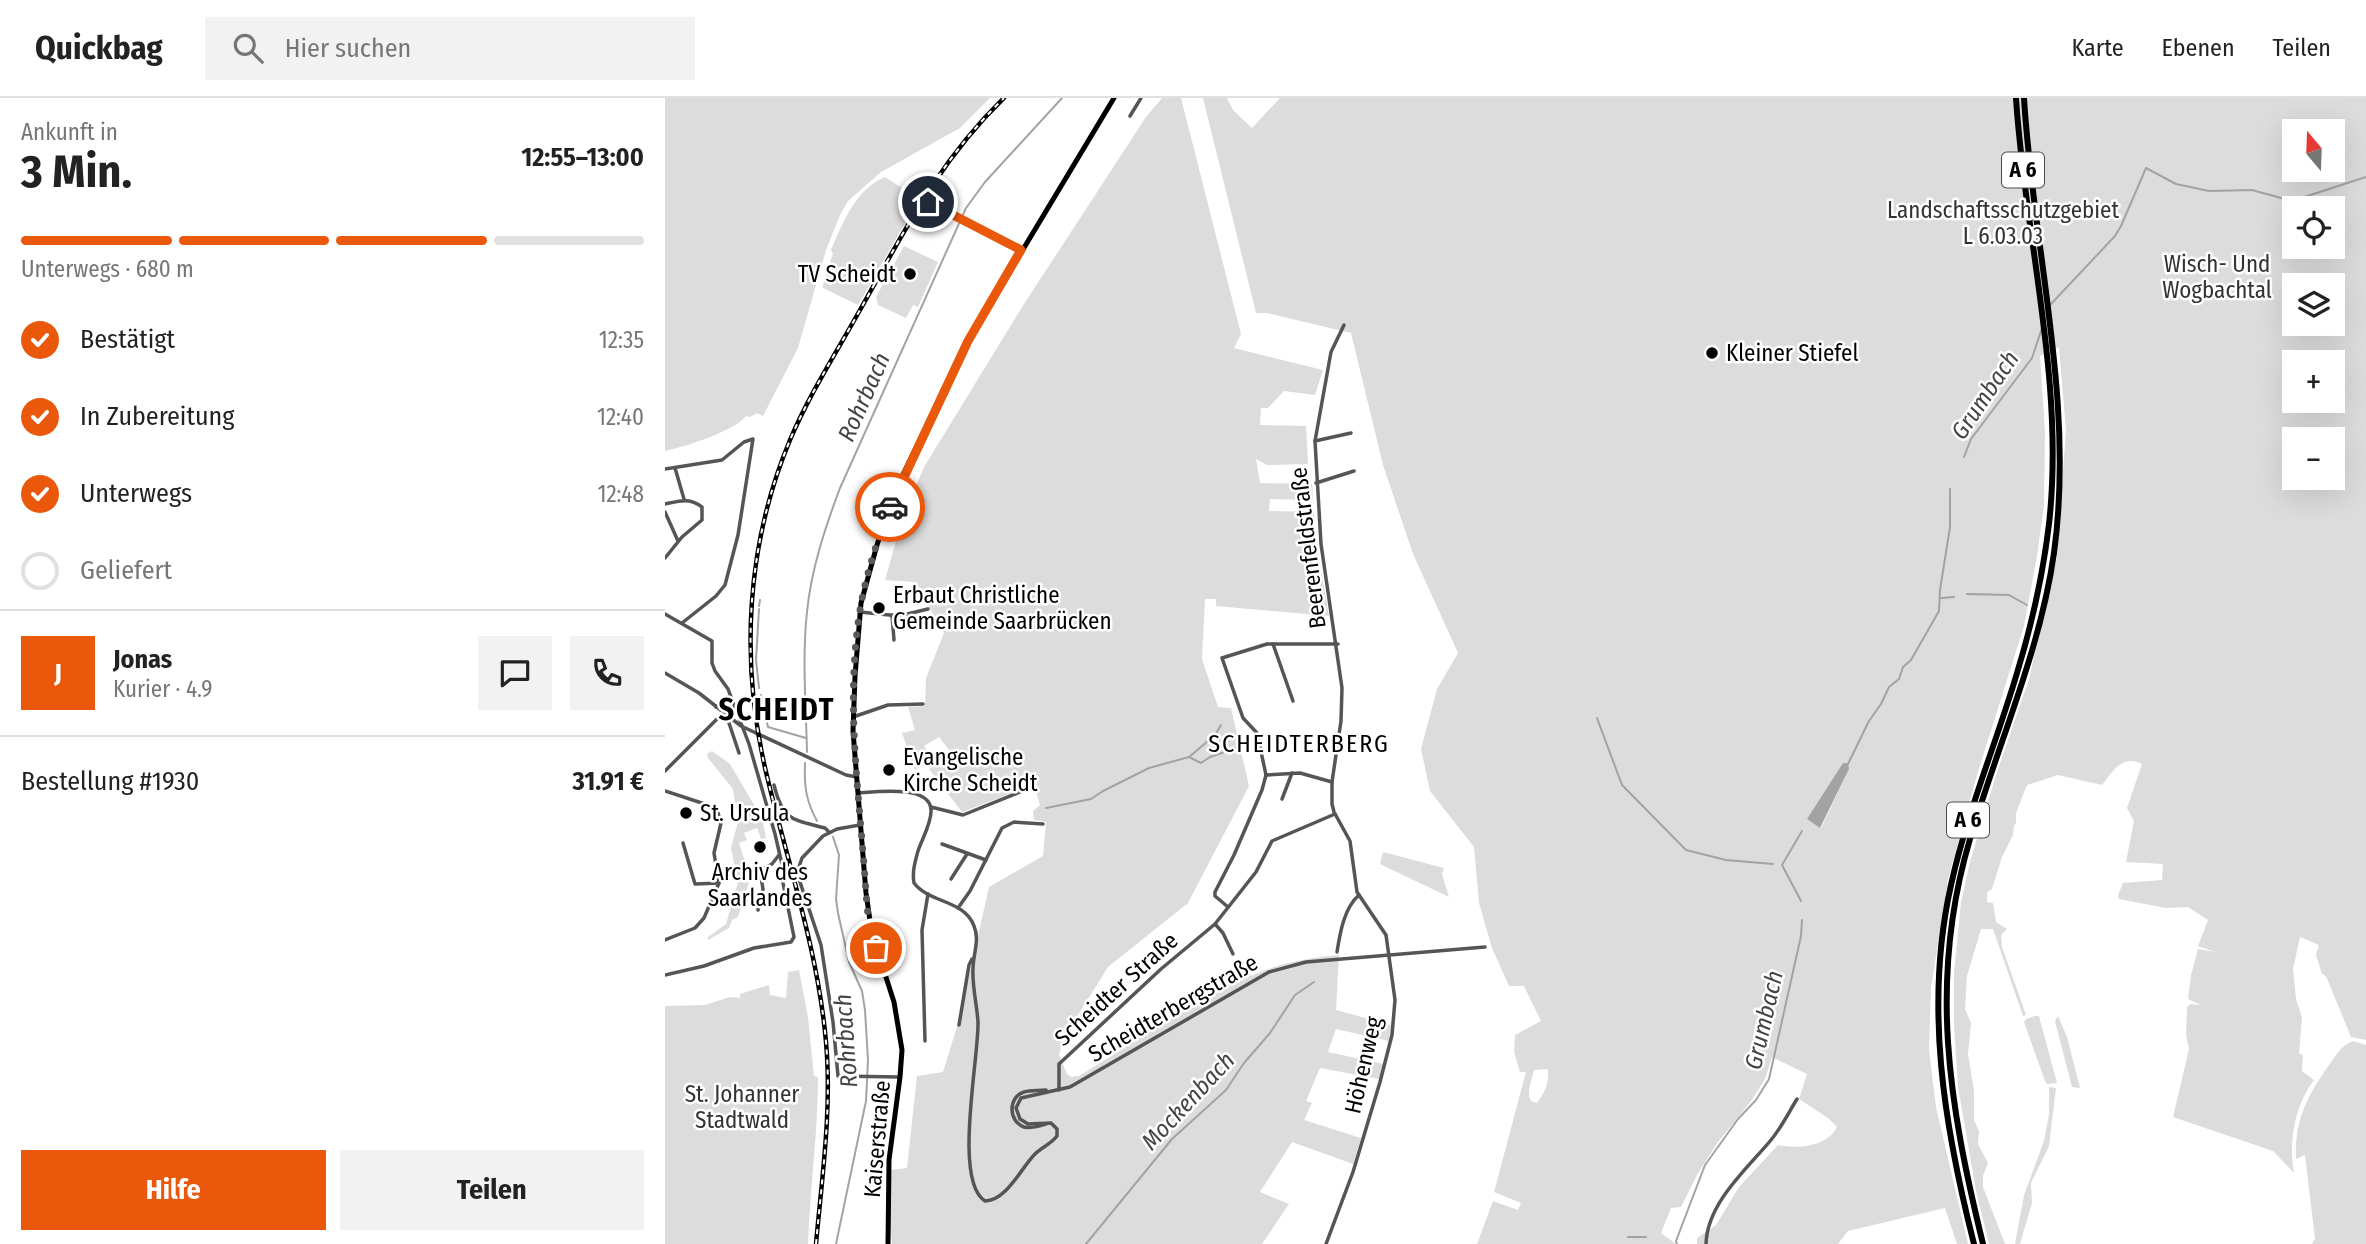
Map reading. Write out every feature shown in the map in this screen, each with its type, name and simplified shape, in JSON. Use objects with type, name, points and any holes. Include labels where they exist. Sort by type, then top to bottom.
[{"type":"highway","name":"A 6","points":[[1983,1244],[1959,1140],[1951,1088],[1946,1021],[1949,948],[1955,904],[1969,842],[2041,619],[2057,520],[2054,356],[2035,242],[2016,98]]},
{"type":"highway","name":"A 6","points":[[2024,98],[2035,242]]},
{"type":"highway","name":"A 6","points":[[1974,1244],[1953,1152],[1943,1090],[1938,1022],[1941,948],[1947,902],[1962,841],[2017,673],[2039,590],[2057,431]]},
{"type":"main road","name":"Kaiserstraße","points":[[888,1244],[890,1150],[900,1077],[900,1030],[868,916],[860,825],[853,717],[860,612],[867,575],[894,493],[968,341],[1114,98]]},
{"type":"street","points":[[1130,116],[1141,98]]},
{"type":"street","points":[[927,202],[1021,250]]},
{"type":"street","name":"Beerenfeldstraße","points":[[1338,644],[1321,544],[1315,441],[1331,352],[1344,325]]},
{"type":"street","points":[[1315,441],[1351,433]]},
{"type":"street","points":[[665,470],[722,460],[744,442],[753,439],[738,536],[725,585],[716,596],[682,623]]},
{"type":"street","points":[[675,468],[684,499]]},
{"type":"street","points":[[1316,483],[1353,471]]},
{"type":"street","points":[[665,504],[684,499],[698,503],[703,514],[702,520],[678,541],[665,558]]},
{"type":"street","points":[[665,512],[678,541]]},
{"type":"street","points":[[860,612],[905,615],[928,610]]},
{"type":"street","points":[[665,614],[712,641],[712,663],[730,695],[749,744],[779,855],[794,939],[749,949],[704,966],[665,975]]},
{"type":"street","points":[[892,615],[894,640]]},
{"type":"street","points":[[1228,907],[1215,896],[1215,892],[1234,855],[1266,775],[1257,733],[1243,718],[1222,658],[1273,644],[1338,644]]},
{"type":"street","points":[[1273,644],[1293,701]]},
{"type":"street","name":"Höhenweg","points":[[1326,1244],[1353,1172],[1391,1042],[1395,1000],[1384,929],[1359,895],[1349,838],[1332,804],[1332,782],[1341,721],[1342,688],[1338,644]]},
{"type":"street","points":[[665,673],[699,693],[739,725],[846,775],[857,776]]},
{"type":"street","points":[[716,706],[730,695]]},
{"type":"street","points":[[853,717],[884,706],[923,704]]},
{"type":"street","points":[[725,714],[739,753]]},
{"type":"street","points":[[665,771],[725,714]]},
{"type":"street","points":[[732,732],[739,725]]},
{"type":"street","points":[[1282,799],[1292,773]]},
{"type":"street","points":[[1266,775],[1309,774],[1332,782]]},
{"type":"street","points":[[774,785],[778,804],[786,815],[825,828],[829,832]]},
{"type":"street","points":[[858,793],[911,792],[932,807],[963,815],[1025,790]]},
{"type":"street","points":[[665,791],[708,804],[718,813],[721,823],[714,856],[719,883],[699,924],[685,933],[665,940]]},
{"type":"street","points":[[932,807],[913,871],[914,883],[928,894],[958,908],[970,891],[995,838],[1004,826],[1014,822],[1044,824]]},
{"type":"street","name":"Scheidter Straße","points":[[1059,1090],[1058,1069],[1063,1060],[1161,969],[1216,923],[1256,872],[1272,841],[1335,814]]},
{"type":"street","points":[[860,825],[829,832],[816,842],[801,860],[797,873],[821,945],[838,1076],[900,1077]]},
{"type":"street","points":[[683,843],[695,884],[719,883]]},
{"type":"street","points":[[943,844],[986,860]]},
{"type":"street","points":[[951,879],[967,854]]},
{"type":"street","points":[[758,909],[763,889],[760,871],[772,864],[779,855]]},
{"type":"street","points":[[925,1041],[922,930],[928,894]]},
{"type":"street","points":[[1337,952],[1340,931],[1351,904],[1359,895]]},
{"type":"street","name":"Scheidterbergstraße","points":[[958,908],[969,917],[975,928],[973,969],[978,1023],[968,1146],[974,1187],[985,1200],[993,1200],[1004,1191],[1034,1155],[1056,1138],[1058,1131],[1051,1123],[1025,1123],[1017,1115],[1017,1104],[1021,1098],[1059,1090],[1080,1081],[1269,972],[1305,962],[1390,958],[1485,947]]},
{"type":"street","points":[[1216,923],[1233,954]]},
{"type":"street","name":"Scheidterbergstraße","points":[[959,1025],[969,965],[975,954]]},
{"type":"street","points":[[1706,1244],[1708,1228],[1730,1188],[1773,1138],[1797,1099]]},
{"type":"green space","points":[[665,98],[990,98],[960,128],[881,172],[848,201],[826,250],[798,348],[763,416],[757,413],[746,416],[721,433],[665,451]]},
{"type":"green space","points":[[1162,98],[1181,98],[1241,334],[1234,348],[1323,370],[1315,395],[1284,391],[1268,408],[1261,408],[1260,425],[1306,426],[1308,464],[1267,465],[1256,459],[1260,483],[1312,484],[1313,500],[1270,499],[1269,511],[1314,512],[1316,541],[1329,616],[1216,606],[1216,599],[1205,599],[1202,659],[1218,707],[1231,708],[1249,786],[1188,903],[1108,967],[1063,1039],[1059,1055],[1067,1074],[1071,1077],[1079,1076],[1250,970],[1251,976],[1294,962],[1339,955],[1336,1010],[1391,1025],[1389,1041],[1336,1029],[1328,1052],[1384,1064],[1379,1079],[1320,1068],[1306,1101],[1312,1103],[1304,1120],[1361,1138],[1353,1164],[1292,1142],[1260,1192],[1289,1204],[1262,1244],[892,1244],[890,1170],[907,1168],[917,1076],[943,1072],[959,1020],[989,887],[1043,856],[1046,822],[1034,820],[1033,811],[1040,805],[1034,785],[962,812],[929,769],[952,754],[939,737],[924,746],[932,760],[915,770],[902,733],[915,730],[908,707],[925,706],[926,678],[944,633],[915,582],[885,580],[902,520],[924,467],[1024,304],[1146,117]]},
{"type":"green space","points":[[1203,98],[1227,98],[1233,110],[1252,128],[1280,98],[2366,98],[2366,1040],[2351,1037],[2326,976],[2322,974],[2316,955],[2319,945],[2300,937],[2293,969],[2296,999],[2302,1017],[2299,1053],[2303,1056],[2302,1071],[2314,1080],[2302,1100],[2295,1124],[2292,1149],[2294,1173],[2273,1151],[2173,1117],[2189,1049],[2186,1035],[2187,1007],[2190,1004],[2201,1005],[2188,999],[2191,975],[2198,949],[2215,952],[2198,946],[2208,920],[2188,907],[2166,908],[2119,899],[2123,883],[2162,880],[2163,864],[2126,862],[2134,821],[2127,808],[2142,764],[2135,761],[2123,763],[2102,785],[2058,775],[2027,785],[2016,813],[2013,835],[2002,857],[1992,889],[1987,892],[1987,902],[1993,903],[1996,922],[2007,929],[2001,935],[2002,947],[2026,1015],[2023,1016],[1993,929],[1981,929],[1967,976],[1965,1009],[1971,1023],[1968,1054],[1974,1091],[1974,1120],[1979,1131],[1978,1144],[1988,1163],[1983,1176],[1983,1187],[2005,1244],[1989,1244],[1976,1191],[1958,1087],[1954,972],[1961,902],[1970,862],[2029,679],[2057,558],[2066,430],[2059,347],[2040,356],[2045,431],[2044,505],[2024,626],[1977,775],[1948,879],[1931,988],[1929,1050],[1936,1107],[1968,1244],[1957,1244],[1945,1208],[1848,1231],[1838,1244],[1697,1244],[1697,1238],[1716,1225],[1739,1187],[1778,1145],[1794,1147],[1819,1143],[1837,1127],[1799,1099],[1807,1074],[1772,1057],[1765,1079],[1752,1100],[1718,1142],[1681,1207],[1671,1208],[1661,1233],[1676,1244],[1477,1244],[1493,1201],[1518,1210],[1521,1203],[1494,1192],[1526,1072],[1520,1072],[1514,1052],[1515,1035],[1541,1021],[1524,986],[1509,986],[1492,948],[1479,903],[1474,847],[1430,791],[1421,749],[1437,689],[1458,653],[1413,554],[1383,465],[1351,333],[1267,313],[1256,313]],"holes":[[[1849,769],[1821,828],[1807,819],[1825,794]],[[1548,1069],[1546,1086],[1537,1103],[1531,1101],[1529,1094],[1534,1070]]]},
{"type":"green space","points":[[885,177],[919,199],[858,305],[823,288],[823,285],[833,253],[831,250],[846,218],[858,198],[875,182]]},
{"type":"green space","name":"TV Scheidt","points":[[904,246],[938,262],[918,307],[913,305],[906,318],[878,305],[876,297]]},
{"type":"green space","points":[[712,751],[730,764],[760,815],[764,814],[767,820],[763,823],[766,838],[761,839],[757,828],[744,833],[747,840],[739,843],[749,874],[758,872],[759,877],[750,879],[738,917],[732,920],[729,928],[708,940],[708,937],[726,924],[738,882],[731,848],[738,822],[733,789],[708,758],[707,754]]},
{"type":"green space","points":[[1383,852],[1444,868],[1442,874],[1449,897],[1380,864]]},
{"type":"green space","name":"St. Johanner Stadtwald","points":[[799,970],[808,1017],[814,1076],[818,1077],[808,1244],[665,1244],[665,1006],[705,1005],[730,997],[740,998],[740,994],[769,985],[770,995],[786,998],[788,972]]},
{"type":"green space","points":[[2039,1016],[2057,1083],[2047,1084],[2045,1081],[2024,1022]]},
{"type":"green space","points":[[2058,1016],[2067,1037],[2080,1088],[2072,1087],[2055,1021]]},
{"type":"green space","points":[[2353,1041],[2366,1045],[2366,1244],[2312,1244],[2315,1239],[2305,1155],[2296,1159],[2297,1134],[2303,1110],[2313,1089],[2338,1052]]},
{"type":"green space","points":[[2049,1087],[2056,1088],[2049,1146],[2031,1183],[2032,1203],[2020,1244],[2015,1244],[2024,1195],[2044,1141],[2049,1114]]},
{"type":"shaded area","points":[[1843,763],[1848,763],[1849,769],[1820,828],[1807,819]]},
{"type":"waterway","name":"Rohrbach","points":[[807,752],[805,647],[809,596],[819,549],[840,488],[966,208],[985,182],[1062,98]]},
{"type":"waterway","name":"Grumbach","points":[[2051,304],[2115,236],[2146,168],[2176,184],[2209,191],[2252,190],[2292,201],[2366,177]]},
{"type":"waterway","name":"Grumbach","points":[[1964,457],[1971,439],[2032,358],[2042,328]]},
{"type":"waterway","name":"Grumbach","points":[[1848,764],[1889,687],[1899,679],[1903,667],[1911,660],[1939,611],[1950,527],[1950,489]]},
{"type":"waterway","points":[[1967,594],[2009,595],[2027,605]]},
{"type":"waterway","points":[[1941,598],[1954,597]]},
{"type":"waterway","points":[[759,606],[760,600]]},
{"type":"waterway","points":[[759,609],[756,660],[759,688]]},
{"type":"waterway","points":[[761,695],[768,727],[806,738]]},
{"type":"waterway","points":[[1597,718],[1622,785],[1686,850],[1726,860],[1773,864]]},
{"type":"waterway","points":[[1046,808],[1091,799],[1149,768],[1189,757],[1215,735],[1221,725]]},
{"type":"waterway","points":[[1189,757],[1201,763],[1236,748]]},
{"type":"waterway","name":"Rohrbach","points":[[805,763],[807,793],[817,821]]},
{"type":"waterway","name":"Grumbach","points":[[1801,901],[1782,865],[1802,831]]},
{"type":"waterway","name":"Rohrbach","points":[[833,837],[839,855],[836,899],[838,913],[849,962],[862,991],[868,1060],[866,1101],[836,1244]]},
{"type":"waterway","name":"Grumbach","points":[[1677,1244],[1705,1165],[1738,1119],[1756,1100],[1769,1079],[1801,936],[1802,920]]},
{"type":"waterway","name":"Mockenbach","points":[[1086,1244],[1172,1139],[1226,1090],[1244,1063],[1270,1033],[1295,995],[1314,982]]},
{"type":"waterway","points":[[1628,1237],[1646,1237]]},
{"type":"railway","points":[[816,1244],[827,1118],[826,1042],[809,940],[766,772],[758,730],[751,646],[756,562],[775,480],[797,423],[814,390],[924,199],[960,147],[1004,98]]},
{"type":"way so far","points":[[876,948],[868,916],[853,708],[861,603],[867,575],[890,507]]},
{"type":"place","name":"TV Scheidt","points":[[910,274]]},
{"type":"place","name":"Kleiner Stiefel","points":[[1712,353]]},
{"type":"place","name":"Erbaut Christliche Gemeinde Saarbrücken","points":[[879,608]]},
{"type":"place","name":"Evangelische Kirche Scheidt","points":[[889,770]]},
{"type":"place","name":"St. Ursula","points":[[686,813]]},
{"type":"place","name":"Archiv des Saarlandes","points":[[760,847]]},
{"type":"district","name":"SCHEIDT","points":[[777,710]]},
{"type":"district","name":"SCHEIDTERBERG","points":[[1299,744]]},
{"type":"route","points":[[890,507],[894,493],[968,341],[1021,250],[928,202]]},
{"type":"park label","name":"Landschaftsschutzgebiet L 6.03.03","points":[[2003,223]]},
{"type":"park label","name":"Wisch- Und Wogbachtal","points":[[2217,277]]}]
